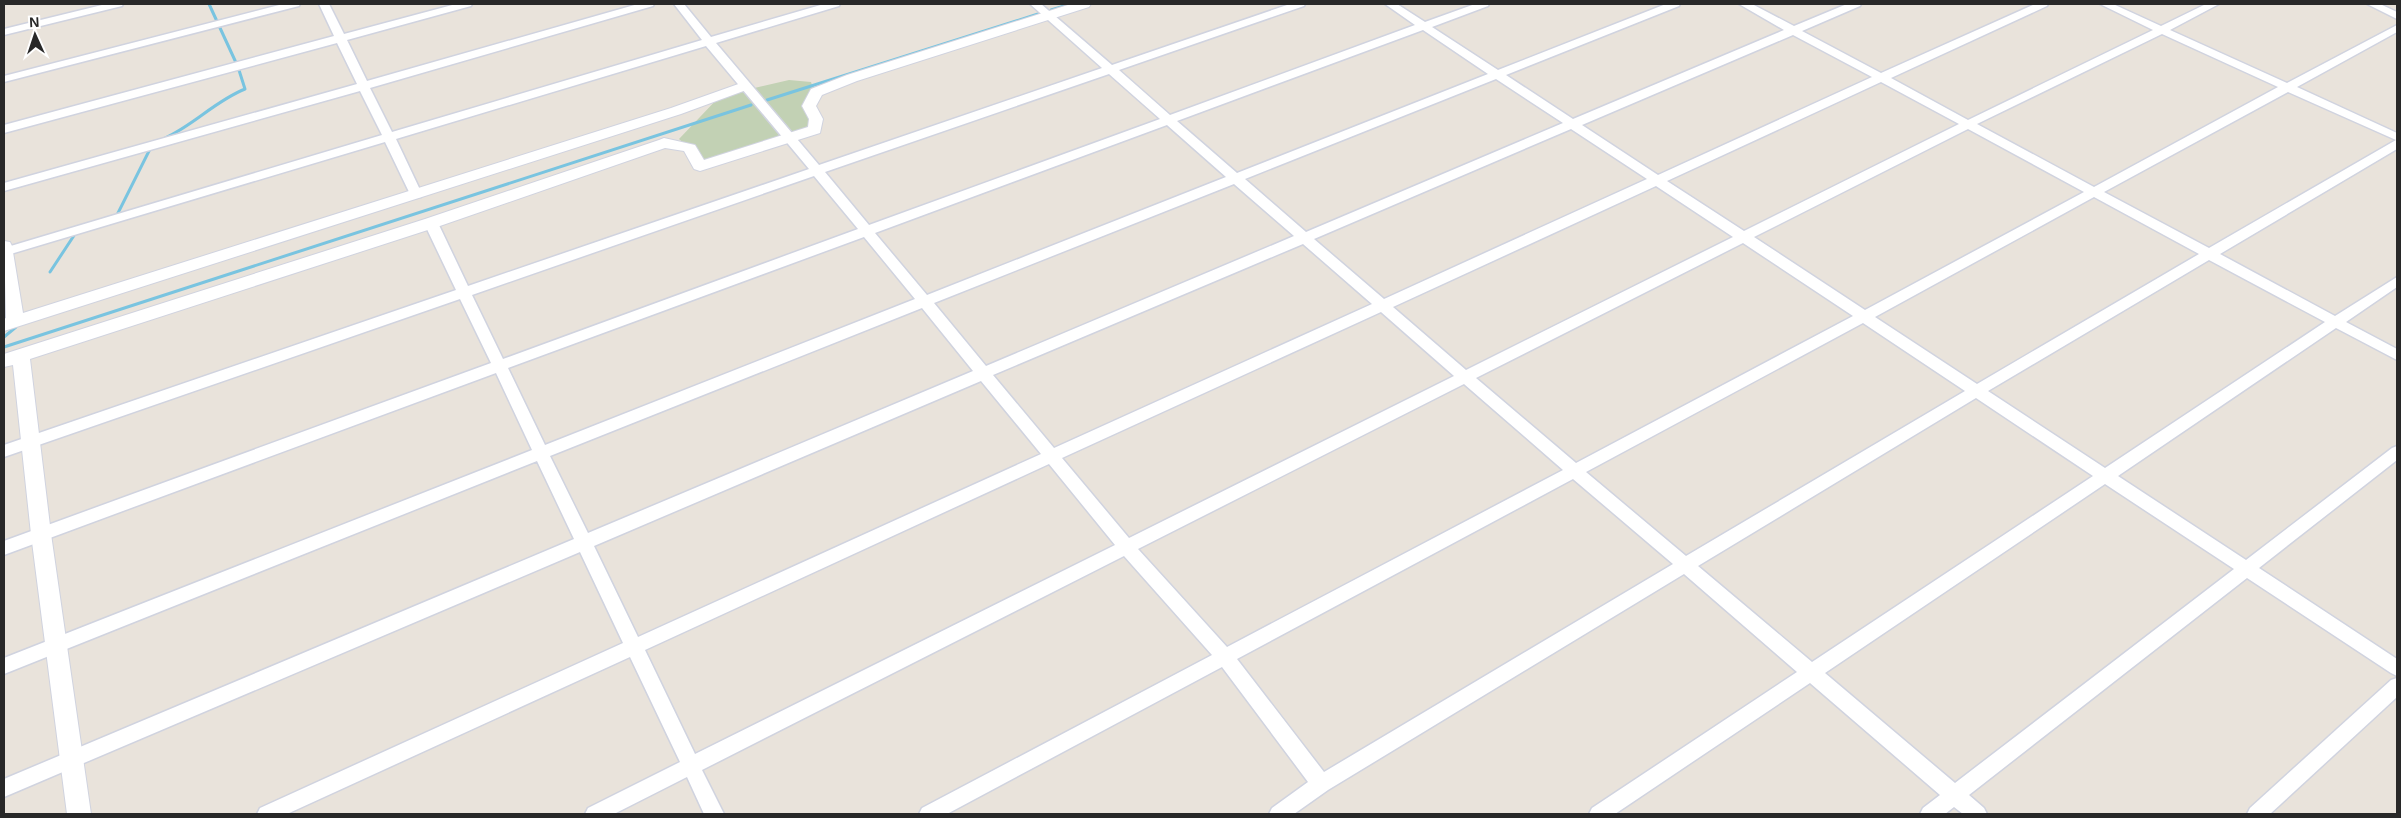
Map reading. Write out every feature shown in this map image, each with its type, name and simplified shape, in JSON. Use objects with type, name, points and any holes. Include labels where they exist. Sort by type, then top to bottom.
[{"type":"street","points":[[4,32],[118,4]]},
{"type":"street","points":[[4,79],[295,4]]},
{"type":"street","points":[[324,4],[416,194]]},
{"type":"street","points":[[4,129],[467,4]]},
{"type":"street","points":[[4,187],[650,4]]},
{"type":"street","points":[[679,4],[744,86],[817,170],[1051,457],[1127,548],[1224,657],[1321,784]]},
{"type":"street","points":[[744,86],[676,111],[9,323],[4,250],[835,4]]},
{"type":"street","points":[[1035,4],[1467,378],[1977,814]]},
{"type":"street","points":[[78,814],[30,442],[12,358],[431,223],[664,143],[690,148],[700,166],[790,139],[815,130],[816,119],[809,106],[816,92],[852,78],[1084,4]]},
{"type":"street","points":[[4,451],[1300,4]]},
{"type":"street","points":[[1390,4],[2397,668]]},
{"type":"street","points":[[4,548],[1484,4]]},
{"type":"street","points":[[4,666],[1675,4]]},
{"type":"street","points":[[1744,4],[2397,355]]},
{"type":"street","points":[[4,788],[1856,4]]},
{"type":"street","points":[[267,814],[2043,4]]},
{"type":"street","points":[[2105,4],[2397,136]]},
{"type":"street","points":[[596,814],[1467,378],[1969,124],[2214,4]]},
{"type":"street","points":[[2372,4],[2397,16]]},
{"type":"street","points":[[929,814],[1863,317],[2397,28]]},
{"type":"street","points":[[1279,814],[1321,784],[1976,391],[2207,253],[2397,144]]},
{"type":"street","points":[[431,223],[714,814]]},
{"type":"street","points":[[1599,814],[2397,281]]},
{"type":"street","points":[[1930,814],[2248,570],[2397,452]]},
{"type":"street","points":[[2257,814],[2397,686]]},
{"type":"green space","points":[[789,80],[811,82],[813,88],[806,107],[812,121],[809,129],[703,161],[679,139],[720,96]]},
{"type":"waterway","points":[[165,138],[186,127],[224,100],[245,89],[238,67],[209,4]]},
{"type":"waterway","points":[[1051,10],[1071,4]]},
{"type":"waterway","points":[[767,100],[1038,14]]},
{"type":"waterway","points":[[4,347],[751,105]]},
{"type":"waterway","points":[[118,213],[150,149]]},
{"type":"waterway","points":[[50,272],[75,234],[78,233]]},
{"type":"waterway","points":[[4,337],[16,327]]}]
